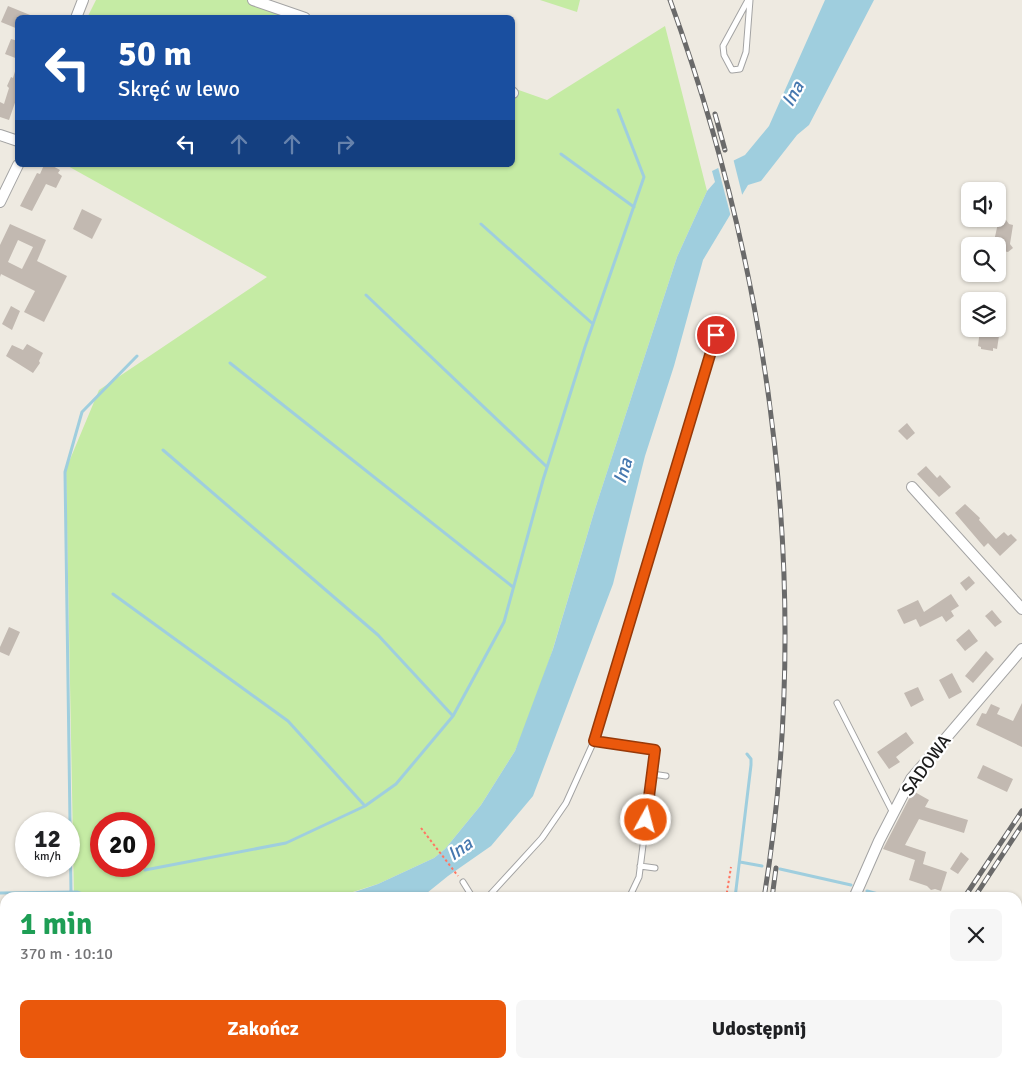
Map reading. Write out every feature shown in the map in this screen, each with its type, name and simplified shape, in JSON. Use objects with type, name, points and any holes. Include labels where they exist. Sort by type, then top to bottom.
[{"type":"street","points":[[77,15],[83,0]]},
{"type":"street","points":[[253,0],[296,15]]},
{"type":"street","points":[[0,135],[15,140]]},
{"type":"street","points":[[0,202],[17,167]]},
{"type":"street","points":[[912,487],[1022,609]]},
{"type":"street","name":"SADOWA","points":[[857,892],[911,779],[1022,650]]},
{"type":"lane","points":[[749,0],[746,52],[740,70],[732,70],[724,55],[724,46],[749,0]]},
{"type":"lane","points":[[492,892],[542,838],[561,810],[594,741],[716,335]]},
{"type":"lane","points":[[837,703],[894,813]]},
{"type":"lane","points":[[594,741],[655,750],[639,877],[632,892]]},
{"type":"lane","points":[[652,774],[666,776]]},
{"type":"lane","points":[[646,820],[661,822]]},
{"type":"lane","points":[[640,866],[655,868]]},
{"type":"lane","points":[[463,882],[469,892]]},
{"type":"path","points":[[422,828],[463,882]]},
{"type":"path","points":[[727,892],[731,867]]},
{"type":"green space","points":[[96,0],[257,0],[300,15],[88,15]]},
{"type":"green space","points":[[540,0],[580,0],[577,12]]},
{"type":"green space","points":[[665,26],[707,191],[677,257],[595,509],[552,652],[528,721],[515,751],[481,805],[445,849],[434,858],[378,884],[353,892],[74,892],[74,877],[80,877],[80,812],[72,812],[66,469],[99,390],[267,277],[70,167],[515,167],[515,89],[547,100]]},
{"type":"water","name":"Ina","points":[[825,0],[874,0],[809,125],[797,135],[761,181],[748,185],[703,260],[674,366],[645,456],[613,584],[533,796],[491,846],[428,892],[355,892],[378,884],[434,858],[445,849],[481,805],[515,751],[553,649],[595,509],[677,257],[707,191],[715,182],[712,171],[745,155],[769,126]]},
{"type":"pier","points":[[733,158],[743,198],[731,217],[718,167]]},
{"type":"building","points":[[8,6],[30,15],[15,15],[15,28],[1,22]]},
{"type":"building","points":[[11,39],[15,40],[15,58],[5,54]]},
{"type":"building","points":[[15,71],[15,103],[9,120],[0,117],[0,102],[4,104],[9,88],[7,86],[11,77],[13,78]]},
{"type":"building","points":[[43,167],[55,167],[60,170],[58,173],[62,176],[56,188],[46,184],[32,211],[20,206],[37,173],[40,174]]},
{"type":"building","points":[[82,209],[102,219],[92,239],[73,229]]},
{"type":"building","points":[[1006,220],[1009,224],[1013,225],[1010,244],[1013,248],[1008,252],[1006,252],[1006,237],[995,237],[997,227],[1006,227]]},
{"type":"building","points":[[10,224],[46,240],[37,261],[67,276],[44,322],[24,312],[35,291],[1,274],[0,277],[0,245]],"holes":[[[18,240],[33,247],[22,269],[8,262]]]},
{"type":"building","points":[[11,306],[20,311],[12,330],[2,324]]},
{"type":"building","points":[[979,337],[999,337],[997,349],[993,348],[993,351],[981,349],[978,346]]},
{"type":"building","points":[[27,344],[43,353],[39,361],[40,363],[33,373],[6,356],[12,345],[23,350]]},
{"type":"building","points":[[907,423],[915,433],[907,440],[898,431]]},
{"type":"building","points":[[926,466],[937,478],[940,475],[951,487],[939,497],[917,474]]},
{"type":"building","points":[[965,504],[980,518],[979,520],[996,539],[1004,532],[1008,536],[1011,534],[1017,540],[1000,556],[988,543],[984,547],[955,513]]},
{"type":"building","points":[[969,576],[975,583],[966,591],[960,583]]},
{"type":"building","points":[[951,594],[959,606],[951,611],[954,616],[946,622],[942,616],[920,627],[916,619],[904,624],[897,610],[918,600],[924,612]]},
{"type":"building","points":[[992,610],[1002,622],[995,627],[985,616]]},
{"type":"building","points":[[9,627],[20,632],[9,656],[0,652],[0,647]]},
{"type":"building","points":[[969,629],[978,641],[965,651],[956,640]]},
{"type":"building","points":[[986,651],[994,659],[973,683],[965,676]]},
{"type":"building","points":[[952,673],[962,692],[949,699],[939,680]]},
{"type":"building","points":[[918,687],[924,700],[911,707],[904,693]]},
{"type":"building","points":[[1022,703],[1022,747],[976,725],[982,713],[986,714],[991,704],[1000,708],[997,714],[1013,721]]},
{"type":"building","points":[[906,732],[914,743],[896,757],[900,762],[889,769],[877,752]]},
{"type":"building","points":[[983,765],[1013,779],[1007,792],[977,778]]},
{"type":"building","points":[[913,791],[929,800],[925,807],[968,820],[964,833],[919,819],[905,845],[926,852],[923,864],[947,872],[941,891],[931,890],[927,886],[909,880],[915,860],[883,849]]},
{"type":"building","points":[[961,852],[969,859],[958,874],[950,869]]},
{"type":"waterway","points":[[155,868],[286,843],[365,806],[396,784],[453,716],[504,622],[543,480],[585,347],[644,177],[618,110]]},
{"type":"waterway","points":[[561,154],[634,207]]},
{"type":"waterway","points":[[481,224],[593,324]]},
{"type":"waterway","points":[[366,295],[547,467]]},
{"type":"waterway","points":[[71,892],[65,472],[82,412],[137,356]]},
{"type":"waterway","points":[[230,363],[513,587]]},
{"type":"waterway","points":[[163,450],[378,635],[453,716]]},
{"type":"waterway","points":[[113,594],[288,721],[365,806]]},
{"type":"waterway","points":[[736,892],[751,765],[751,759],[747,754]]},
{"type":"waterway","points":[[740,862],[762,866]]},
{"type":"waterway","points":[[780,869],[851,885]]},
{"type":"railway","points":[[670,0],[706,108],[735,218],[758,330],[774,443],[783,557],[785,670],[778,784],[765,892]]},
{"type":"railway","points":[[715,114],[725,150]]},
{"type":"railway","points":[[968,892],[1022,811]]},
{"type":"railway","points":[[978,892],[1022,825]]},
{"type":"railway","points":[[773,892],[776,868]]},
{"type":"route","points":[[646,820],[655,750],[594,741],[716,335]]}]
